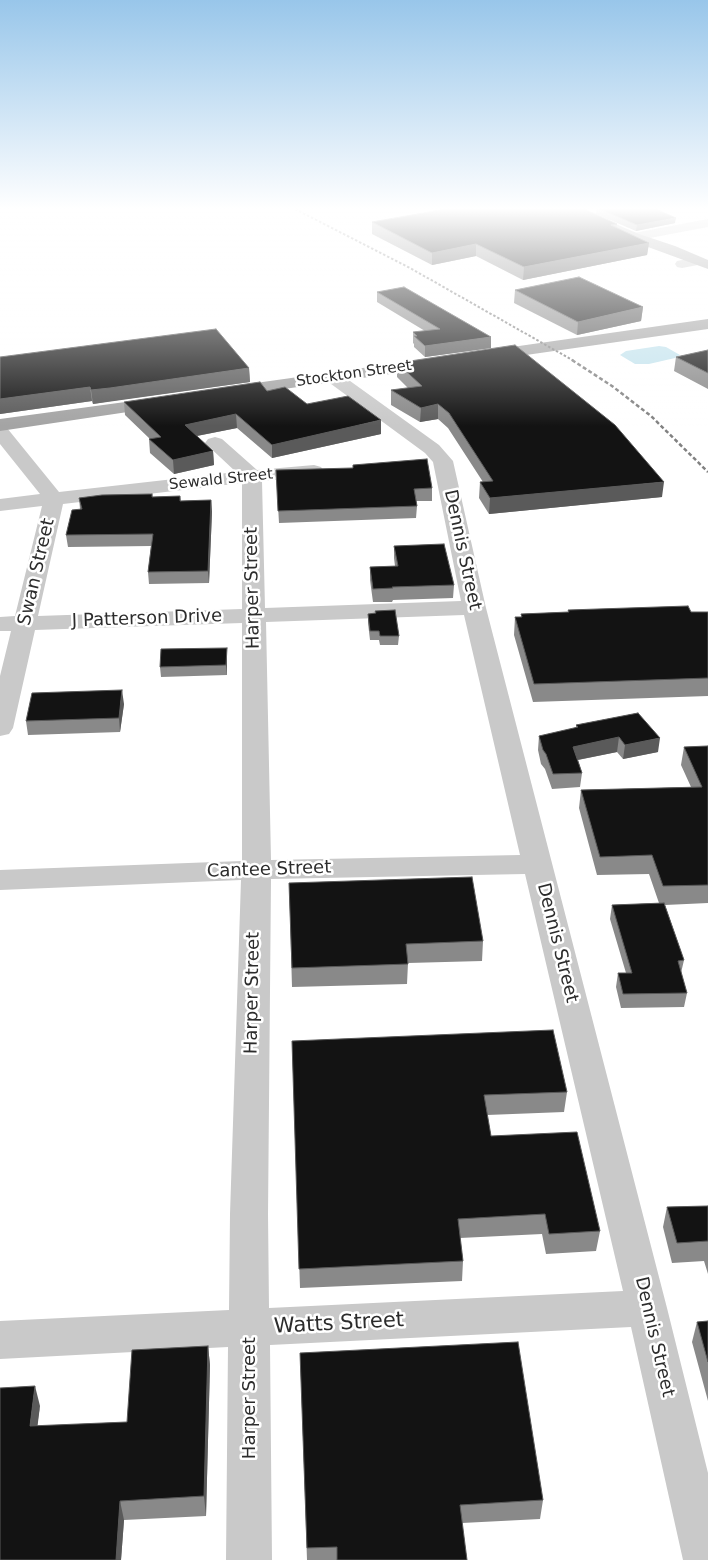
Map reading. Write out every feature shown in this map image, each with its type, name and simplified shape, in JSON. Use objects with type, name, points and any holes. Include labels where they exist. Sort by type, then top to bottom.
[{"type":"main road","points":[[466,358],[708,324]]},
{"type":"main road","name":"Stockton Street","points":[[210,395],[446,361]]},
{"type":"main road","points":[[0,425],[180,399]]},
{"type":"street","name":"Dennis Street","points":[[333,377],[432,449],[430,462],[474,608],[647,1308],[706,1560]]},
{"type":"street","name":"Swan Street","points":[[0,432],[48,490],[53,499],[0,728]]},
{"type":"street","points":[[215,443],[252,476]]},
{"type":"street","name":"Sewald Street","points":[[0,505],[252,476],[330,470]]},
{"type":"street","name":"Harper Street","points":[[249,1560],[251,1328],[249,1214],[257,842],[252,476]]},
{"type":"street","name":"J Patterson Drive","points":[[0,624],[474,608]]},
{"type":"street","name":"Cantee Street","points":[[0,880],[255,870],[538,864]]},
{"type":"street","name":"Watts Street","points":[[0,1340],[647,1308]]},
{"type":"water","points":[[659,346],[666,347],[680,355],[649,364],[635,364],[620,355],[626,351]]},
{"type":"building","points":[[565,280],[585,280],[643,307],[578,322],[515,290]]},
{"type":"building","points":[[404,287],[491,337],[425,346],[414,336],[417,336],[413,332],[440,329],[377,292]]},
{"type":"building","points":[[216,329],[249,368],[110,388],[91,390],[90,387],[0,399],[0,357]]},
{"type":"building","points":[[515,345],[615,425],[664,482],[490,498],[480,482],[493,481],[449,413],[438,404],[421,408],[391,390],[422,386],[397,363]]},
{"type":"building","points":[[708,350],[708,373],[676,357]]},
{"type":"building","points":[[260,382],[267,391],[285,387],[307,404],[348,396],[381,420],[272,445],[236,414],[185,425],[213,451],[173,460],[149,439],[161,437],[124,402]]},
{"type":"building","points":[[427,459],[432,488],[414,489],[417,506],[278,511],[276,470],[353,468],[353,465]]},
{"type":"building","points":[[152,494],[152,497],[180,496],[180,501],[211,500],[208,571],[148,572],[153,534],[66,535],[72,510],[82,509],[79,498],[102,495]]},
{"type":"building","points":[[444,544],[454,585],[373,589],[370,567],[398,566],[394,546]]},
{"type":"building","points":[[688,606],[691,612],[708,612],[708,678],[534,684],[515,617],[522,617],[521,614],[569,612],[568,610]]},
{"type":"building","points":[[395,610],[399,636],[380,636],[379,631],[370,631],[368,614],[376,613],[375,611]]},
{"type":"building","points":[[227,648],[226,665],[160,667],[161,649]]},
{"type":"building","points":[[122,690],[119,718],[26,721],[32,693]]},
{"type":"building","points":[[638,713],[660,738],[625,745],[619,737],[573,747],[582,773],[553,774],[539,736],[578,727],[576,725]]},
{"type":"building","points":[[708,746],[708,885],[663,886],[652,855],[600,857],[581,790],[702,787],[684,747]]},
{"type":"building","points":[[472,877],[483,941],[406,944],[408,964],[292,968],[289,883]]},
{"type":"building","points":[[664,903],[684,960],[678,961],[687,993],[623,994],[618,973],[632,973],[612,905]]},
{"type":"building","points":[[553,1030],[567,1092],[484,1095],[491,1136],[577,1132],[600,1231],[549,1234],[545,1214],[458,1219],[463,1261],[299,1269],[292,1041]]},
{"type":"building","points":[[708,1206],[708,1241],[677,1243],[667,1207]]},
{"type":"building","points":[[708,1321],[708,1362],[697,1322]]},
{"type":"building","points":[[518,1342],[543,1500],[460,1505],[467,1560],[337,1560],[337,1547],[307,1548],[300,1353]]},
{"type":"building","points":[[208,1346],[204,1496],[120,1501],[116,1560],[0,1560],[0,1388],[35,1386],[30,1426],[127,1422],[132,1350]]},
{"type":"railway","points":[[431,280],[574,361]]},
{"type":"railway","points":[[572,360],[612,386],[651,416],[708,472]]}]
